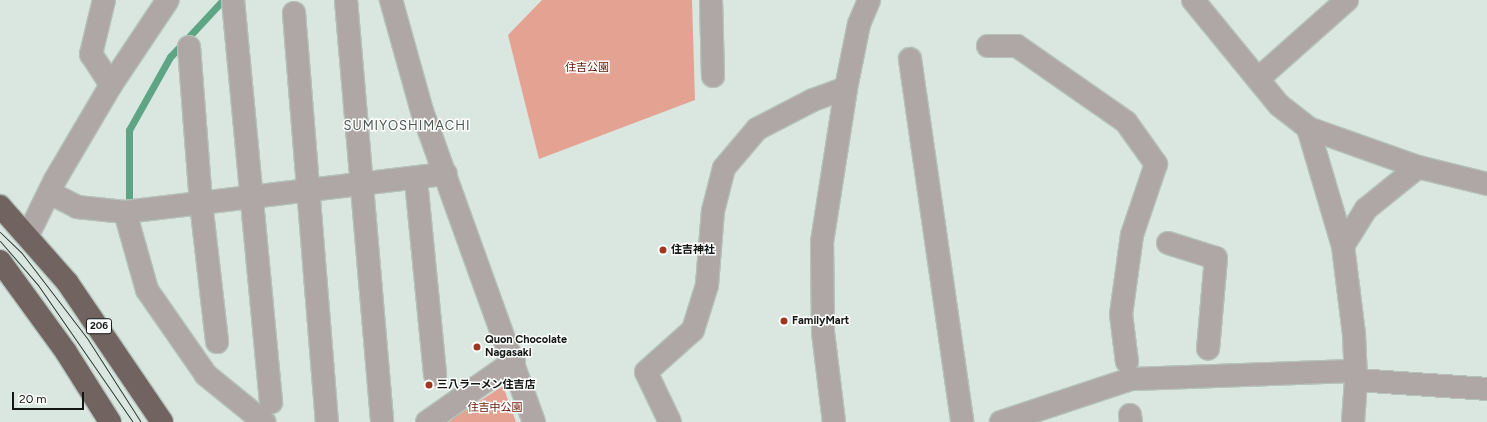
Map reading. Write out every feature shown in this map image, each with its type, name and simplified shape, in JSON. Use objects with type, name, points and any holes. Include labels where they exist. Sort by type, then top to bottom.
[{"type":"highway","name":"206","points":[[0,206],[28,235],[104,333],[162,422]]},
{"type":"highway","points":[[1,264],[66,352],[110,422]]},
{"type":"street","points":[[104,0],[91,54],[111,85]]},
{"type":"street","points":[[28,235],[111,85],[168,0]]},
{"type":"street","points":[[233,0],[254,198],[271,402]]},
{"type":"street","points":[[346,0],[382,422]]},
{"type":"street","points":[[391,0],[422,111],[514,361],[534,422]]},
{"type":"street","points":[[711,0],[712,76]]},
{"type":"street","points":[[834,422],[823,333],[822,242],[846,88],[860,24],[869,0]]},
{"type":"street","points":[[1192,0],[1279,106],[1308,128],[1418,167],[1487,184]]},
{"type":"street","points":[[1258,80],[1347,0]]},
{"type":"street","points":[[294,13],[327,422]]},
{"type":"street","points":[[988,46],[1016,46],[1126,122],[1156,164],[1132,235],[1121,314],[1128,362]]},
{"type":"street","points":[[189,47],[201,203],[217,342]]},
{"type":"street","points":[[910,59],[962,422]]},
{"type":"street","points":[[670,422],[646,372],[693,330],[707,284],[713,211],[724,168],[757,129],[813,100],[846,88]]},
{"type":"street","points":[[1308,128],[1343,246],[1354,334],[1355,375],[1353,422]]},
{"type":"street","points":[[1343,246],[1366,209],[1418,167]]},
{"type":"street","points":[[50,193],[77,207],[125,212],[416,180],[446,174]]},
{"type":"street","points":[[416,180],[435,375]]},
{"type":"street","points":[[125,212],[147,290],[206,375],[264,422]]},
{"type":"street","points":[[1168,243],[1216,258],[1208,349]]},
{"type":"street","points":[[427,422],[514,361]]},
{"type":"street","points":[[1001,422],[1131,379],[1355,375],[1487,389]]},
{"type":"green space","name":"住吉公園","points":[[542,0],[692,0],[695,100],[539,159],[508,35]]},
{"type":"green space","name":"住吉中公園","points":[[503,386],[516,422],[447,422]]},
{"type":"waterway","points":[[129,200],[129,130],[170,57],[223,0]]},
{"type":"tram line","points":[[0,232],[21,252],[87,338],[141,422]]},
{"type":"tram line","points":[[0,241],[38,285],[133,422]]},
{"type":"place","name":"住吉神社","points":[[663,250]]},
{"type":"place","name":"FamilyMart","points":[[784,321]]},
{"type":"place","name":"Quon Chocolate Nagasaki","points":[[477,347]]},
{"type":"place","name":"三八ラーメン住吉店","points":[[429,385]]},
{"type":"district","name":"SUMIYOSHIMACHI","points":[[407,126]]}]
